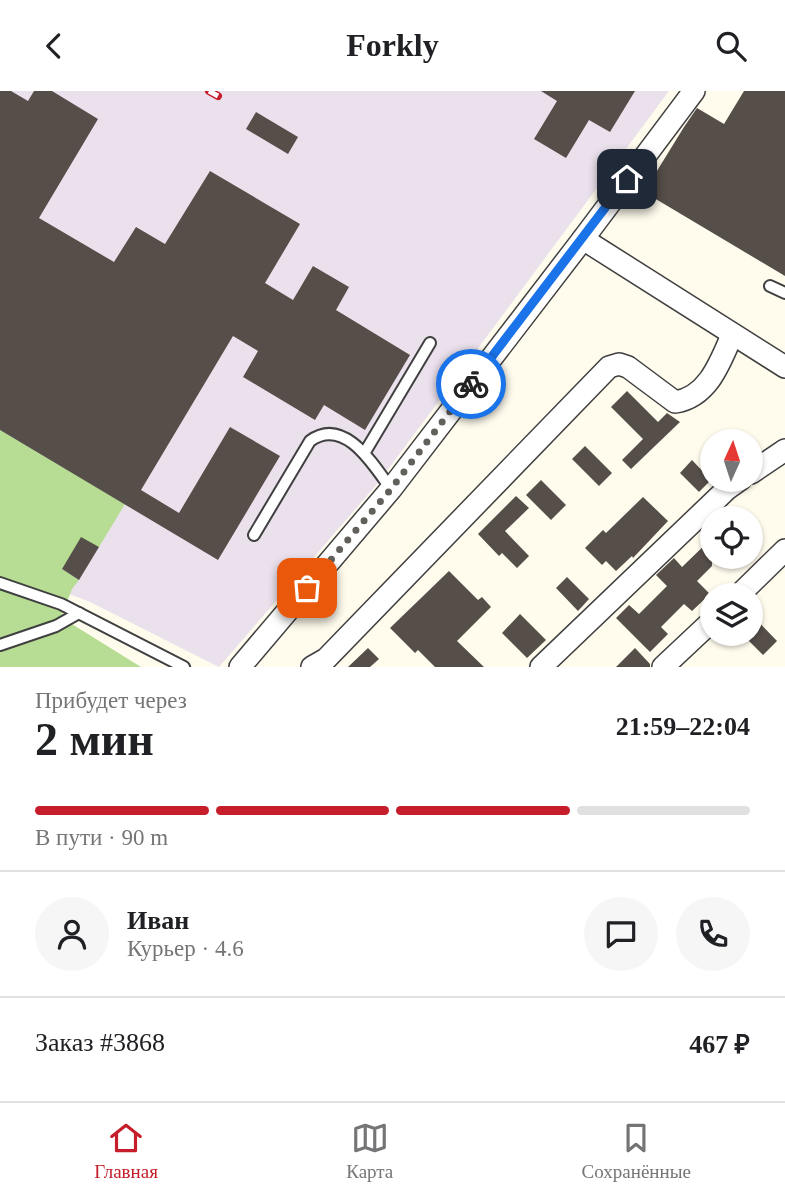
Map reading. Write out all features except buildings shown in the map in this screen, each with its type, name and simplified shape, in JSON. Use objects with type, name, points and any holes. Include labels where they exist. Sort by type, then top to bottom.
[{"type":"street","points":[[240,667],[391,489],[694,91]]},
{"type":"street","points":[[583,239],[785,367]]},
{"type":"street","points":[[312,667],[327,659],[609,367],[619,364],[628,367],[674,402],[689,400],[708,383],[732,335]]},
{"type":"street","points":[[763,465],[785,450]]},
{"type":"street","points":[[541,667],[724,492]]},
{"type":"street","points":[[751,583],[785,550]]},
{"type":"street","points":[[663,667],[700,632]]},
{"type":"lane","points":[[770,286],[785,293]]},
{"type":"lane","points":[[365,452],[430,343]]},
{"type":"lane","points":[[254,535],[310,441],[320,433],[337,434],[365,452],[391,489]]},
{"type":"lane","points":[[0,583],[79,613],[184,667]]},
{"type":"lane","points":[[0,645],[56,626],[79,613]]},
{"type":"shaded area","points":[[0,91],[669,91],[378,483],[219,667],[88,601],[0,569]]},
{"type":"green space","points":[[0,430],[125,504],[99,547],[62,569],[79,580],[72,589],[62,614],[67,621],[141,667],[0,667]]},
{"type":"railway","points":[[209,91],[218,96]]},
{"type":"way so far","points":[[307,588],[391,489],[471,384]]},
{"type":"route","points":[[471,384],[627,179]]}]
